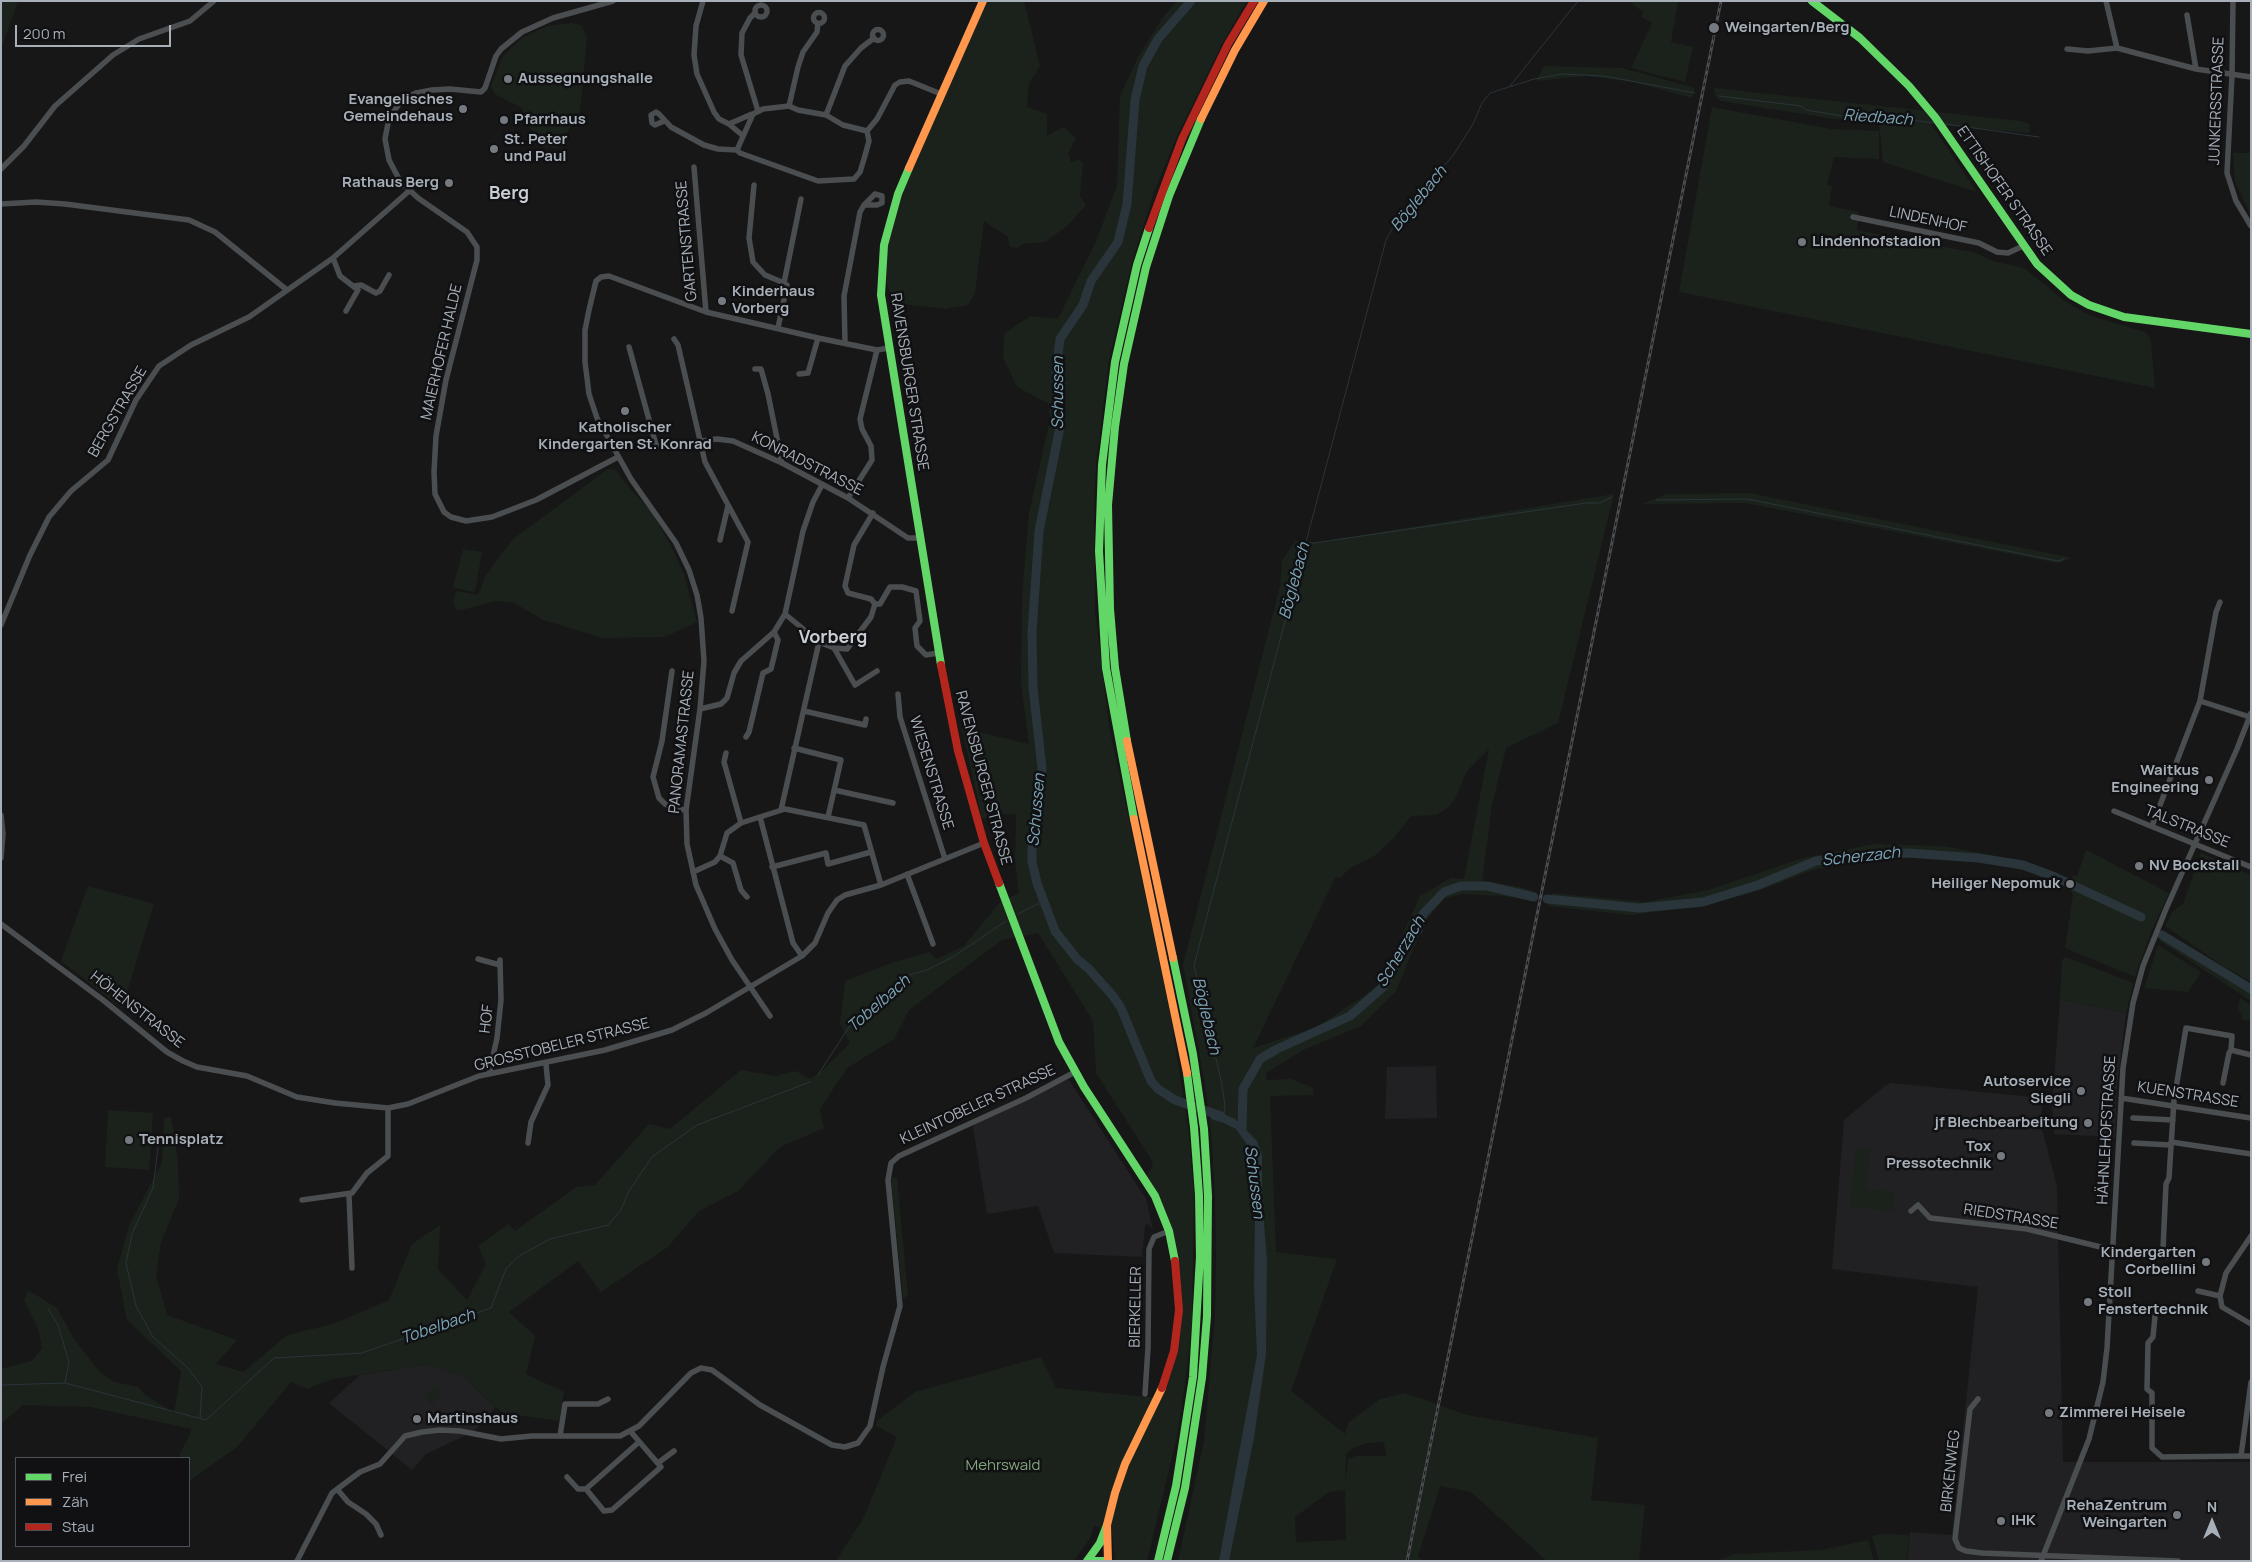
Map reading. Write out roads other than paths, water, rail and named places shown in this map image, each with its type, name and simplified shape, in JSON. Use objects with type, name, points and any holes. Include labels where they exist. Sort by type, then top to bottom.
[{"type":"main road","name":"RAVENSBURGER STRASSE","points":[[983,1],[898,194],[885,238],[881,265],[881,295],[938,653],[958,751],[984,843],[1045,1008],[1075,1072],[1155,1196],[1169,1231],[1174,1251],[1179,1289],[1179,1310],[1174,1351],[1158,1398],[1118,1483],[1107,1525],[1107,1561]]},
{"type":"main road","points":[[1158,1561],[1176,1486],[1194,1367],[1200,1257],[1199,1195],[1189,1083],[1172,989],[1120,752],[1106,668],[1098,551],[1101,482],[1106,426],[1122,326],[1137,265],[1157,203],[1182,138],[1228,44],[1254,1]]},
{"type":"main road","points":[[1167,1561],[1185,1488],[1193,1440],[1207,1325],[1209,1249],[1204,1129],[1186,1016],[1130,759],[1121,704],[1110,609],[1108,505],[1115,427],[1124,364],[1146,267],[1169,196],[1190,142],[1231,58],[1264,1]]},
{"type":"main road","name":"ETTISHOFER STRASSE","points":[[1812,1],[1880,56],[1935,117],[2023,246],[2056,283],[2071,295],[2106,312],[2150,322],[2251,334]]},
{"type":"main road","points":[[1087,1561],[1096,1550],[1107,1525]]},
{"type":"main road","points":[[1096,1561],[1107,1561]]},
{"type":"street","points":[[1,169],[24,146],[62,99],[113,55],[139,39],[190,21],[214,1]]},
{"type":"street","points":[[409,191],[394,171],[386,150],[386,127],[393,111],[402,100],[416,93],[450,89],[480,92],[485,88],[496,56],[501,49],[522,32],[553,18],[613,1]]},
{"type":"street","points":[[703,1],[696,26],[694,54],[697,74],[719,120],[729,124],[742,135]]},
{"type":"street","points":[[2106,1],[2117,48]]},
{"type":"street","name":"JUNKERSSTRASSE","points":[[2232,1],[2232,75],[2227,173],[2236,201],[2251,226]]},
{"type":"street","points":[[737,150],[742,135],[755,112],[741,55],[742,33],[750,18],[756,13]]},
{"type":"street","points":[[2186,15],[2196,69]]},
{"type":"street","points":[[789,106],[798,67],[804,52],[817,32],[818,23]]},
{"type":"street","points":[[826,115],[845,66],[861,48],[874,38]]},
{"type":"street","points":[[2067,49],[2088,51],[2117,48],[2196,69],[2251,77]]},
{"type":"street","points":[[867,131],[877,119],[892,89],[900,82],[909,81],[941,94]]},
{"type":"street","points":[[729,124],[755,112],[789,106],[798,110],[826,115],[850,127],[867,131]]},
{"type":"street","points":[[664,121],[684,135],[704,145],[726,150],[737,150],[740,153],[818,181],[849,180],[857,176],[860,172],[869,141],[867,131]]},
{"type":"street","name":"GARTENSTRASSE","points":[[694,167],[706,312]]},
{"type":"street","points":[[754,185],[749,238],[753,262],[765,275],[787,285],[778,328]]},
{"type":"street","name":"BERGSTRASSE","points":[[1,625],[30,555],[49,517],[66,496],[108,460],[140,393],[159,366],[190,344],[249,317],[333,258],[409,191]]},
{"type":"street","name":"MAIERHOFER HALDE","points":[[409,191],[463,229],[473,238],[477,247],[477,260],[446,380],[436,436],[435,494],[444,512],[466,521],[492,517],[536,500],[618,457]]},
{"type":"street","points":[[784,283],[801,199]]},
{"type":"street","points":[[1,204],[36,202],[65,204],[141,212],[189,220],[215,232],[287,290]]},
{"type":"street","points":[[845,343],[844,296],[846,276],[860,212],[864,206]]},
{"type":"street","name":"LINDENHOF","points":[[1853,217],[1979,243],[1997,252],[2008,253],[2023,246]]},
{"type":"street","points":[[333,258],[340,276],[357,288],[358,291],[346,311]]},
{"type":"street","points":[[354,286],[361,285],[376,293],[380,291],[389,275]]},
{"type":"street","name":"PANORAMASTRASSE","points":[[706,312],[609,276],[601,277],[596,281],[585,330],[586,374],[589,394],[597,418],[618,457],[676,543],[689,570],[695,590],[701,618],[704,661],[700,709],[686,810],[687,844],[702,902],[714,929],[770,1016]]},
{"type":"street","points":[[706,312],[877,350],[889,348]]},
{"type":"street","points":[[799,374],[808,373],[818,338]]},
{"type":"street","points":[[674,339],[678,344],[705,462],[748,542],[732,611]]},
{"type":"street","name":"KONRADSTRASSE","points":[[629,347],[656,445],[661,446],[700,440],[733,441],[782,463],[848,498],[908,538],[920,538]]},
{"type":"street","points":[[848,498],[872,460],[871,446],[862,430],[860,419],[877,350]]},
{"type":"street","points":[[755,369],[761,369],[782,463]]},
{"type":"street","points":[[700,709],[721,704],[726,698],[734,673],[741,661],[774,632],[785,614],[803,531],[813,502],[822,485]]},
{"type":"street","points":[[720,540],[728,506]]},
{"type":"street","points":[[873,513],[854,545],[845,586],[848,592],[871,599],[875,604]]},
{"type":"street","points":[[875,604],[880,604],[890,587],[902,587],[916,591],[920,621],[915,628],[917,646],[926,655],[938,653]]},
{"type":"street","points":[[2152,826],[2200,700],[2216,612],[2220,602]]},
{"type":"street","points":[[785,614],[819,642],[834,648],[847,649],[871,616],[875,604]]},
{"type":"street","points":[[746,737],[749,732],[763,673],[771,669],[778,640],[774,632]]},
{"type":"street","points":[[781,810],[819,642]]},
{"type":"street","points":[[834,648],[855,685],[877,671]]},
{"type":"street","points":[[672,671],[662,741],[654,777],[659,798],[665,804],[675,809],[686,810]]},
{"type":"street","name":"WIESENSTRASSE","points":[[898,694],[900,717],[944,859]]},
{"type":"street","points":[[2200,700],[2250,715]]},
{"type":"street","points":[[804,712],[865,725],[866,719]]},
{"type":"street","name":"HÄHNLEHOFSTRASSE","points":[[2041,1558],[2082,1459],[2099,1405],[2107,1348],[2125,1043],[2138,981],[2194,843],[2250,715]]},
{"type":"street","points":[[794,748],[841,760],[828,817]]},
{"type":"street","points":[[726,754],[724,762],[741,822]]},
{"type":"street","points":[[834,790],[893,803]]},
{"type":"street","points":[[693,872],[715,862],[720,856],[727,833],[741,822],[781,810],[864,825],[881,885]]},
{"type":"street","name":"TALSTRASSE","points":[[2114,811],[2251,867]]},
{"type":"street","points":[[1,815],[3,834],[1,858]]},
{"type":"street","points":[[760,817],[793,943],[802,956]]},
{"type":"street","name":"GROSSTOBELER STRASSE","points":[[388,1108],[408,1104],[489,1074],[546,1064],[605,1050],[672,1030],[706,1013],[802,956],[815,943],[828,913],[837,900],[849,892],[881,885],[984,843]]},
{"type":"street","points":[[772,867],[826,853],[828,864],[871,852]]},
{"type":"street","points":[[720,856],[733,863],[741,890],[747,897]]},
{"type":"street","points":[[906,874],[933,944]]},
{"type":"street","name":"HÖHENSTRASSE","points":[[1,924],[103,1000],[167,1052],[183,1061],[197,1067],[247,1076],[297,1097],[335,1104],[388,1108]]},
{"type":"street","name":"HOF","points":[[478,959],[500,963],[502,1000],[496,1046],[489,1074]]},
{"type":"street","points":[[2167,1257],[2163,1249],[2166,1184],[2169,1178],[2173,1106],[2186,1028],[2232,1036],[2231,1050],[2223,1083]]},
{"type":"street","points":[[2231,1050],[2251,1055]]},
{"type":"street","points":[[528,1143],[531,1122],[548,1085],[546,1064]]},
{"type":"street","name":"KLEINTOBELER STRASSE","points":[[630,1432],[691,1373],[705,1368],[712,1370],[760,1405],[832,1445],[839,1448],[853,1446],[862,1440],[870,1426],[883,1367],[900,1306],[888,1180],[891,1164],[899,1156],[1026,1098],[1075,1072]]},
{"type":"street","name":"KUENSTRASSE","points":[[2121,1098],[2251,1118]]},
{"type":"street","points":[[302,1200],[334,1194],[349,1194],[357,1188],[367,1173],[388,1156],[388,1108]]},
{"type":"street","points":[[2133,1118],[2172,1120]]},
{"type":"street","points":[[2134,1143],[2171,1144],[2251,1154]]},
{"type":"street","points":[[349,1194],[352,1268]]},
{"type":"street","name":"RIEDSTRASSE","points":[[1912,1211],[1918,1205],[1930,1218],[2027,1228],[2112,1250]]},
{"type":"street","name":"BIERKELLER","points":[[1145,1394],[1148,1348],[1148,1249],[1154,1237],[1169,1231]]},
{"type":"street","points":[[2251,1236],[2226,1273],[2220,1296],[2222,1307],[2251,1324]]},
{"type":"street","points":[[2198,1291],[2220,1296]]},
{"type":"street","points":[[2156,1306],[2152,1338],[2148,1343],[2147,1389],[2152,1393],[2152,1448],[2162,1457],[2251,1456]]},
{"type":"street","points":[[2241,1456],[2251,1382]]},
{"type":"street","points":[[560,1436],[565,1404],[598,1404],[608,1399]]},
{"type":"street","name":"BIRKENWEG","points":[[1978,1399],[1970,1409],[1956,1539],[1959,1548],[1982,1553],[2041,1558]]},
{"type":"street","points":[[297,1561],[329,1499],[337,1489],[360,1472],[380,1464],[401,1439],[410,1434],[440,1430],[460,1431],[501,1439],[560,1436],[610,1437],[630,1432],[661,1467],[612,1510],[604,1511],[586,1489]]},
{"type":"street","points":[[567,1477],[578,1489],[586,1489],[639,1442]]},
{"type":"street","points":[[658,1463],[674,1451]]},
{"type":"street","points":[[337,1489],[348,1502],[366,1514],[376,1524],[381,1535]]},
{"type":"street","points":[[2041,1558],[2178,1561]]},
{"type":"water","points":[[1210,1108],[1235,1119],[1257,1141],[1262,1155],[1262,1199],[1267,1260],[1266,1354],[1254,1438],[1229,1561],[1219,1561],[1257,1355],[1254,1287],[1255,1213],[1252,1160],[1248,1146],[1236,1129],[1211,1119]]},
{"type":"waterway","name":"Schussen","points":[[1191,1],[1158,39],[1143,66],[1135,100],[1127,204],[1118,242],[1091,281],[1083,305],[1060,339],[1056,371],[1060,427],[1039,531],[1032,632],[1033,688],[1042,768],[1039,815],[1032,849],[1032,862],[1037,883],[1055,931],[1077,959],[1089,969],[1113,996],[1121,1008],[1151,1081],[1158,1089],[1175,1100],[1221,1116]]},
{"type":"waterway","points":[[1510,86],[1578,1]]},
{"type":"waterway","name":"Böglebach","points":[[1224,1115],[1225,1105],[1221,1080],[1194,965],[1386,240],[1392,229],[1454,154],[1473,124],[1482,103],[1490,93],[1534,79],[1562,74],[1604,76],[1695,93]]},
{"type":"waterway","name":"Riedbach","points":[[1719,96],[1801,106],[1806,110],[1842,116],[1896,118],[1934,123]]},
{"type":"waterway","name":"Riedbach","points":[[1945,124],[2039,137]]},
{"type":"waterway","points":[[1305,542],[1314,543],[1586,503],[1600,503],[1612,497]]},
{"type":"waterway","points":[[1656,500],[1747,499],[2058,561],[2064,559]]},
{"type":"waterway","name":"Scherzach","points":[[1547,899],[1639,908],[1703,902],[1758,885],[1816,861],[1863,855],[1908,853],[1978,858],[2023,865],[2055,877],[2141,917]]},
{"type":"waterway","name":"Scherzach","points":[[1242,1129],[1243,1089],[1260,1059],[1277,1049],[1350,1016],[1383,987],[1410,939],[1418,930],[1423,914],[1444,892],[1461,886],[1487,886],[1534,897]]},
{"type":"waterway","name":"Tobelbach","points":[[1018,914],[1037,904],[1044,904]]},
{"type":"waterway","name":"Tobelbach","points":[[818,1075],[849,1027],[906,976],[927,970],[953,957],[1006,921]]},
{"type":"waterway","name":"Scherzach","points":[[2162,935],[2251,989]]},
{"type":"waterway","name":"Tobelbach","points":[[1,1385],[65,1383],[206,1420],[274,1358],[362,1353],[491,1308],[506,1269],[519,1256],[550,1239],[608,1225],[621,1210],[629,1191],[652,1157],[697,1125],[810,1082]]},
{"type":"waterway","points":[[159,1140],[153,1188],[132,1234],[126,1263],[136,1306],[153,1337],[188,1368],[202,1387],[200,1418]]},
{"type":"waterway","points":[[48,1309],[58,1325],[69,1362],[65,1383]]},
{"type":"railway","points":[[1407,1561],[1721,1]]},
{"type":"place","name":"Weingarten/Berg","points":[[1714,28]]},
{"type":"place","name":"Aussegnungshalle","points":[[508,79]]},
{"type":"place","name":"Evangelisches Gemeindehaus","points":[[463,109]]},
{"type":"place","name":"Pfarrhaus","points":[[504,120]]},
{"type":"place","name":"St. Peter und Paul","points":[[494,149]]},
{"type":"place","name":"Rathaus Berg","points":[[449,183]]},
{"type":"place","name":"Lindenhofstadion","points":[[1802,242]]},
{"type":"place","name":"Kinderhaus Vorberg","points":[[722,301]]},
{"type":"place","name":"Katholischer Kindergarten St. Konrad","points":[[625,411]]},
{"type":"place","name":"Waitkus Engineering","points":[[2209,780]]},
{"type":"place","name":"NV Bockstall","points":[[2139,866]]},
{"type":"place","name":"Heiliger Nepomuk","points":[[2070,884]]},
{"type":"place","name":"Autoservice Siegli","points":[[2081,1091]]},
{"type":"place","name":"jf Blechbearbeitung","points":[[2088,1123]]},
{"type":"place","name":"Tennisplatz","points":[[129,1140]]},
{"type":"place","name":"Tox Pressotechnik","points":[[2001,1156]]},
{"type":"place","name":"Kindergarten Corbellini","points":[[2206,1262]]},
{"type":"place","name":"Stoll Fenstertechnik","points":[[2088,1302]]},
{"type":"place","name":"Zimmerei Heisele","points":[[2049,1413]]},
{"type":"place","name":"Martinshaus","points":[[417,1419]]},
{"type":"place","name":"RehaZentrum Weingarten","points":[[2177,1515]]},
{"type":"place","name":"IHK","points":[[2001,1521]]},
{"type":"district","name":"Berg","points":[[509,194]]},
{"type":"district","name":"Vorberg","points":[[833,638]]},
{"type":"park label","name":"Mehrswald","points":[[1003,1466]]}]
